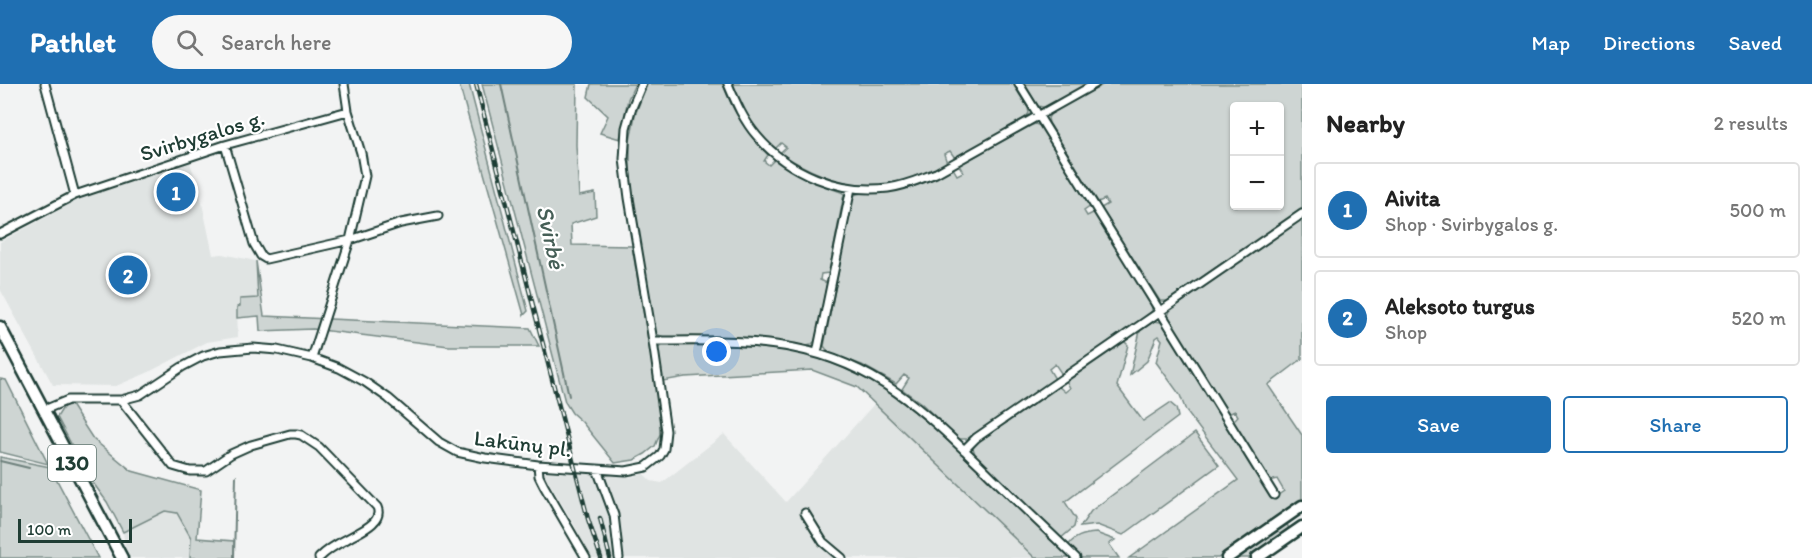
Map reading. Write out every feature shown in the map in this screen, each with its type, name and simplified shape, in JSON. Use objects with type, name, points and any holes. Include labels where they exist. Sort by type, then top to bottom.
[{"type":"main road","name":"130","points":[[0,327],[122,558]]},
{"type":"main road","points":[[1227,558],[1302,506]]},
{"type":"main road","points":[[1257,558],[1300,532],[1287,517]]},
{"type":"street","points":[[45,84],[75,195]]},
{"type":"street","points":[[312,358],[350,240],[365,176],[361,153],[348,111],[344,84]]},
{"type":"street","name":"Lakūnų pl.","points":[[44,410],[68,400],[122,400],[140,395],[182,367],[203,356],[220,351],[253,348],[287,351],[339,368],[365,381],[439,442],[457,452],[538,465],[626,471],[646,467],[660,456],[666,441],[665,421],[624,159],[626,129],[642,84]]},
{"type":"street","points":[[728,84],[749,125],[768,148],[781,159],[811,176],[851,188],[887,188],[909,184],[936,173],[1095,84]]},
{"type":"street","points":[[1019,84],[1274,495]]},
{"type":"street","name":"Svirbygalos g.","points":[[0,234],[75,195],[225,145],[348,111]]},
{"type":"street","points":[[225,145],[254,244],[266,260],[350,240],[401,223],[438,216]]},
{"type":"street","points":[[818,353],[851,188]]},
{"type":"street","points":[[964,450],[976,438],[1302,214]]},
{"type":"street","points":[[653,341],[758,343],[793,347],[818,353],[855,368],[919,407],[1076,558]]},
{"type":"street","points":[[122,400],[172,466],[190,471],[206,471],[231,454],[250,445],[290,434],[301,435],[319,447],[377,507],[378,515],[371,525],[319,558]]},
{"type":"street","points":[[538,465],[539,476],[544,486],[586,558]]},
{"type":"street","points":[[597,469],[614,515],[619,558]]},
{"type":"street","points":[[805,513],[823,542],[842,558]]},
{"type":"shaded area","points":[[459,84],[469,84],[528,311],[524,315]]},
{"type":"shaded area","points":[[482,84],[577,84],[576,145],[579,196],[595,193],[596,216],[571,224],[572,245],[632,246],[659,404],[660,434],[655,446],[634,460],[615,463],[565,402]]},
{"type":"shaded area","points":[[591,84],[635,84],[628,99],[620,139],[600,133],[608,116],[588,97]]},
{"type":"shaded area","points":[[647,84],[723,84],[741,122],[768,155],[764,161],[769,165],[774,160],[798,175],[844,194],[829,273],[821,274],[820,280],[827,283],[815,341],[811,345],[754,339],[664,337],[656,334],[633,200],[630,169],[630,141],[635,115]]},
{"type":"shaded area","points":[[732,84],[1013,84],[1029,113],[1024,120],[955,158],[950,151],[944,154],[947,163],[924,174],[882,185],[862,185],[842,182],[822,175],[780,153],[786,147],[781,143],[775,149],[761,135],[744,111]]},
{"type":"shaded area","points":[[1024,84],[1089,84],[1047,108],[1038,106]]},
{"type":"shaded area","points":[[1104,84],[1302,84],[1302,208],[1167,301],[1160,301],[1101,208],[1108,204],[1105,199],[1098,202],[1048,118],[1051,113]]},
{"type":"shaded area","points":[[1035,124],[1041,126],[1046,133],[1091,206],[1084,211],[1087,216],[1095,212],[1151,301],[1152,311],[1063,374],[1055,364],[1049,369],[1055,379],[967,439],[959,439],[921,403],[902,389],[909,378],[904,375],[896,384],[862,365],[829,353],[824,346],[853,196],[860,193],[895,191],[929,180],[953,168],[957,175],[963,172],[959,165]]},
{"type":"shaded area","points":[[190,163],[199,189],[213,255],[222,254],[256,261],[258,299],[237,307],[238,337],[207,342],[116,386],[53,385],[0,289],[0,242],[80,199]]},
{"type":"shaded area","points":[[1302,217],[1302,359],[1268,385],[1302,435],[1302,500],[1218,558],[1129,558],[1238,480],[1186,411],[1180,395],[1156,362],[1162,340],[1159,336],[1156,338],[1147,361],[1130,375],[1140,331],[1153,321],[1161,322],[1165,327],[1272,499],[1284,491],[1277,479],[1269,481],[1232,422],[1238,416],[1235,411],[1228,414],[1168,316],[1171,308]]},
{"type":"shaded area","points":[[256,261],[264,316],[530,328],[539,346],[449,346],[313,329],[260,331],[259,316],[237,318],[240,299],[258,298]]},
{"type":"shaded area","points":[[1124,341],[1128,345],[1117,386],[1143,421],[1170,403],[1176,408],[1178,417],[1065,502],[1076,519],[1074,527],[1060,539],[976,457],[973,448],[978,441],[1058,386],[1065,392],[1070,388],[1066,380]]},
{"type":"shaded area","points":[[664,344],[751,347],[785,351],[817,358],[862,376],[916,410],[1070,558],[1035,558],[857,387],[812,370],[685,377],[663,381],[657,349]]},
{"type":"shaded area","points":[[0,379],[6,380],[48,464],[0,452]]},
{"type":"shaded area","points":[[875,403],[1035,558],[590,558],[575,526],[543,472],[631,477],[644,474],[651,481],[662,483],[724,434],[786,502]]},
{"type":"shaded area","points":[[71,405],[93,439],[132,471],[201,490],[197,538],[234,541],[234,558],[190,558],[191,538],[177,513],[165,511],[123,532],[107,502],[88,476],[57,417],[64,406]]},
{"type":"shaded area","points":[[1195,433],[1219,465],[1123,535],[1097,525],[1080,527],[1091,511]]},
{"type":"shaded area","points":[[0,457],[50,467],[98,558],[0,558]]},
{"type":"shaded area","points":[[165,510],[177,513],[191,538],[190,558],[131,558],[125,546],[123,532]]},
{"type":"shaded area","points":[[1287,524],[1289,529],[1283,535],[1249,558],[1235,558]]},
{"type":"shaded area","points":[[1096,533],[1115,540],[1109,544],[1119,558],[1079,558],[1067,548],[1079,536]]},
{"type":"waterway","name":"Svirbė","points":[[501,84],[569,396]]},
{"type":"waterway","points":[[0,461],[29,468]]},
{"type":"waterway","points":[[234,558],[236,476]]},
{"type":"railway","points":[[476,84],[588,519],[601,558]]},
{"type":"railway","points":[[600,518],[610,558]]},
{"type":"place","name":"Aivita","points":[[176,192]]},
{"type":"place","name":"Aleksoto turgus","points":[[128,275]]}]
